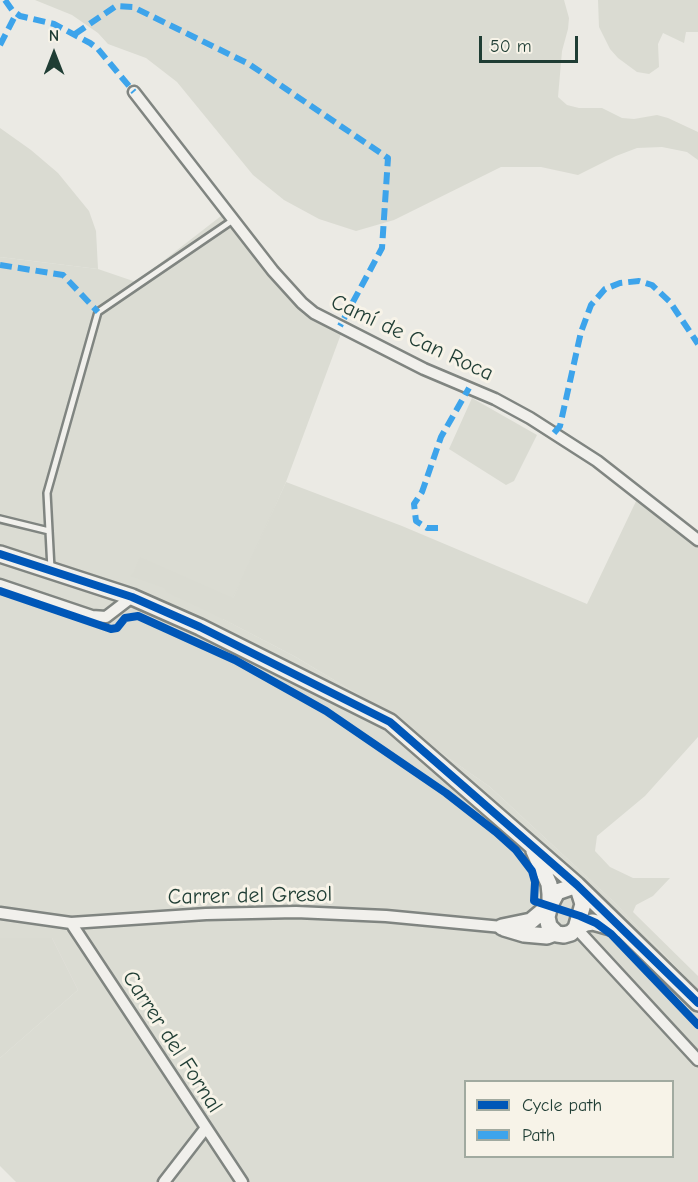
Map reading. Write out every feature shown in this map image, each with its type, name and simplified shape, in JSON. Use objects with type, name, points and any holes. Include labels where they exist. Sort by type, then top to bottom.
[{"type":"street","name":"Camí de Can Roca","points":[[134,92],[273,271],[314,313],[424,369],[495,399],[530,418],[597,461],[698,540]]},
{"type":"street","points":[[0,554],[132,597],[200,627],[390,722],[577,885],[698,1003]]},
{"type":"street","points":[[0,585],[92,616],[106,617],[132,597]]},
{"type":"street","points":[[530,843],[549,884],[548,922],[551,930],[564,935],[586,923],[593,922],[623,931]]},
{"type":"street","points":[[502,927],[531,921],[550,905],[557,892],[577,885]]},
{"type":"street","points":[[576,928],[583,904],[577,885]]},
{"type":"street","name":"Carrer del Gresol","points":[[0,913],[71,922],[206,914],[296,912],[386,916],[502,927]]},
{"type":"street","name":"Carrer del Fornal","points":[[71,922],[242,1182]]},
{"type":"street","points":[[502,927],[513,933],[547,936],[555,933]]},
{"type":"street","points":[[576,928],[698,1060]]},
{"type":"street","points":[[164,1182],[205,1129]]},
{"type":"lane","points":[[51,570],[47,494],[98,312],[233,220]]},
{"type":"lane","points":[[0,519],[49,531]]},
{"type":"shaded area","points":[[35,0],[564,0],[569,18],[562,51],[558,97],[567,105],[579,108],[602,108],[622,118],[634,119],[657,115],[668,118],[698,132],[698,160],[687,152],[662,147],[637,148],[578,175],[541,167],[501,167],[394,220],[356,231],[319,219],[284,200],[253,175],[177,82],[146,58],[108,44],[98,33],[72,15]]},
{"type":"shaded area","points":[[598,0],[698,0],[698,32],[686,32],[684,43],[663,33],[658,44],[659,67],[649,74],[637,72],[610,49],[599,27]]},
{"type":"shaded area","points":[[0,128],[58,173],[89,211],[96,231],[98,269],[0,257]]},
{"type":"shaded area","points":[[221,216],[303,314],[341,334],[286,482],[223,619],[294,656],[354,692],[490,787],[614,902],[698,990],[698,1182],[16,1182],[0,1166],[0,1058],[78,990],[52,938],[0,938],[0,257],[98,269],[136,282]]},
{"type":"shaded area","points":[[472,398],[537,435],[514,481],[506,485],[449,449]]},
{"type":"shaded area","points":[[286,482],[402,526],[587,604],[638,497],[655,515],[698,547],[698,737],[645,796],[597,836],[595,851],[610,867],[633,878],[670,878],[653,896],[636,905],[633,912],[698,976],[698,990],[614,902],[490,787],[354,692],[294,656],[166,592],[164,588],[130,576],[140,557],[233,598]]},
{"type":"shaded area","points":[[0,938],[52,938],[78,990],[0,1058]]},
{"type":"marked path","points":[[5,0],[20,16],[54,24],[90,43],[98,49],[134,92]]},
{"type":"marked path","points":[[75,34],[116,6],[133,7],[249,64],[388,158],[382,248],[340,326]]},
{"type":"marked path","points":[[0,45],[16,14]]},
{"type":"marked path","points":[[0,265],[63,275],[98,312]]},
{"type":"marked path","points":[[554,433],[560,426],[581,332],[591,305],[605,289],[620,283],[639,281],[652,285],[670,302],[698,344]]},
{"type":"marked path","points":[[438,528],[427,528],[416,521],[414,504],[422,492],[441,437],[469,388]]},
{"type":"cycle path","points":[[0,554],[132,597],[200,627],[390,722],[577,885],[698,1003]]},
{"type":"cycle path","points":[[0,591],[111,629],[117,628],[125,618],[138,616],[235,660],[326,711],[446,793],[496,832],[516,850],[532,871],[535,882],[534,901],[580,916],[596,923],[611,934],[698,1025]]}]
